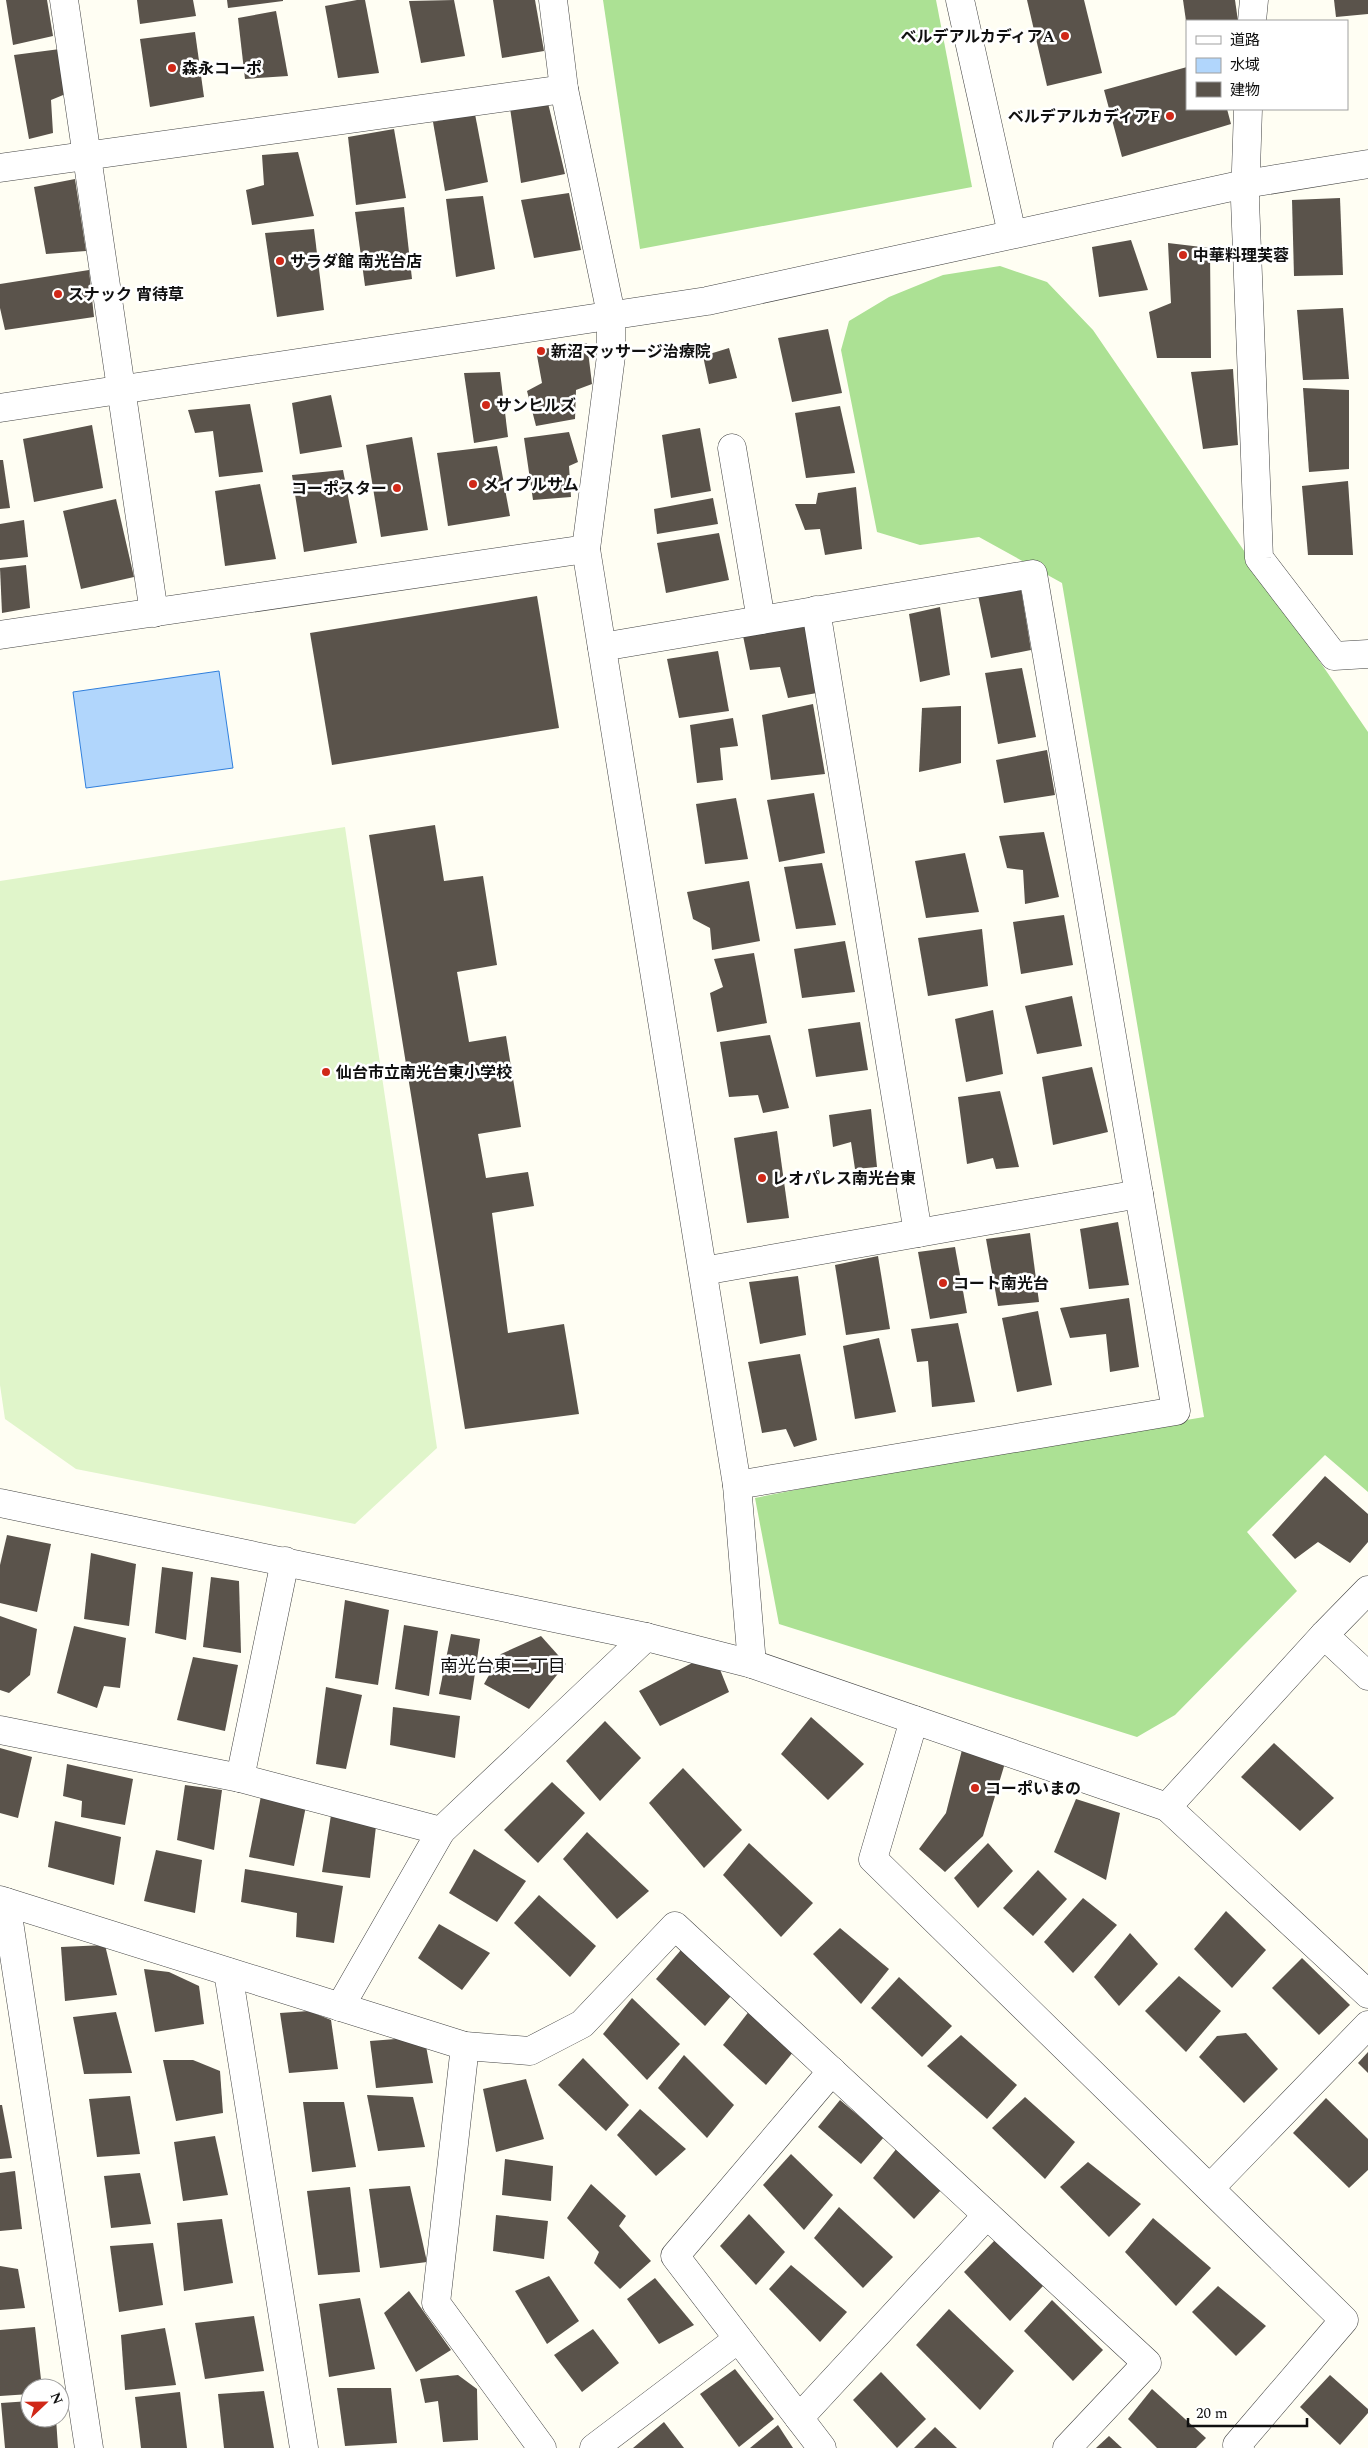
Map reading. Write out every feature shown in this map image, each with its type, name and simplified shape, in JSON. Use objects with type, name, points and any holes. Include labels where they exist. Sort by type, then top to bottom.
[{"type":"street","points":[[64,0],[154,613]]},
{"type":"street","points":[[553,0],[564,89],[611,314],[611,356],[586,549],[737,1485],[752,1664]]},
{"type":"street","points":[[960,0],[1012,234]]},
{"type":"street","points":[[1252,20],[1254,0]]},
{"type":"street","points":[[0,168],[564,89]]},
{"type":"street","points":[[1248,110],[1245,184],[1258,558],[1334,656],[1368,654]]},
{"type":"street","points":[[0,408],[122,391],[611,314],[707,301],[1245,184],[1368,164]]},
{"type":"street","points":[[732,448],[761,620]]},
{"type":"street","points":[[0,635],[586,549]]},
{"type":"street","points":[[602,647],[1033,574],[1176,1411],[737,1485]]},
{"type":"street","points":[[816,610],[918,1233]]},
{"type":"street","points":[[703,1271],[1139,1194]]},
{"type":"street","points":[[0,1503],[646,1637],[752,1664],[1167,1806],[1368,1994]]},
{"type":"street","points":[[240,1778],[285,1561]]},
{"type":"street","points":[[1167,1806],[1324,1635],[1368,1590]]},
{"type":"street","points":[[1324,1635],[1368,1676]]},
{"type":"street","points":[[340,2007],[441,1831],[646,1637]]},
{"type":"street","points":[[914,1720],[873,1859],[1344,2320],[1237,2445],[1240,2448]]},
{"type":"street","points":[[0,1730],[240,1778],[441,1831]]},
{"type":"street","points":[[89,2448],[3,1901],[465,2046],[530,2051],[582,2024],[675,1926],[1147,2363],[1067,2448]]},
{"type":"street","points":[[228,1972],[304,2448]]},
{"type":"street","points":[[1210,2188],[1368,2025]]},
{"type":"street","points":[[465,2046],[436,2302],[542,2448]]},
{"type":"street","points":[[822,2448],[675,2256],[832,2071]]},
{"type":"street","points":[[799,2418],[986,2215]]},
{"type":"street","points":[[594,2448],[738,2339]]},
{"type":"green space","points":[[603,0],[936,0],[972,187],[640,249]]},
{"type":"green space","points":[[1000,266],[1047,282],[1093,330],[1368,732],[1368,1492],[1325,1455],[1247,1532],[1297,1591],[1175,1715],[1137,1737],[779,1624],[755,1498],[895,1470],[1204,1417],[1062,583],[979,537],[920,545],[877,532],[841,350],[849,321],[889,297],[943,275]]},
{"type":"green space","points":[[345,827],[437,1448],[355,1524],[76,1469],[5,1419],[0,1385],[0,881]]},
{"type":"water","points":[[219,671],[233,768],[86,788],[73,692]]},
{"type":"building","points":[[6,0],[47,0],[53,36],[13,45]]},
{"type":"building","points":[[137,0],[193,0],[196,16],[140,24]]},
{"type":"building","points":[[227,0],[283,0],[283,1],[228,8]]},
{"type":"building","points":[[365,0],[379,73],[338,78],[325,6]]},
{"type":"building","points":[[454,0],[465,56],[421,63],[409,1]]},
{"type":"building","points":[[493,0],[535,0],[544,51],[502,58]]},
{"type":"building","name":"ベルデアルカディアA","points":[[1027,0],[1084,0],[1102,73],[1047,86]]},
{"type":"building","points":[[1183,0],[1235,0],[1238,20],[1186,21]]},
{"type":"building","points":[[1334,0],[1368,0],[1368,14],[1336,17]]},
{"type":"building","points":[[276,11],[288,76],[245,79],[238,18]]},
{"type":"building","name":"森永コーポ","points":[[195,32],[204,97],[150,107],[140,39]]},
{"type":"building","points":[[60,49],[68,93],[51,100],[53,133],[29,139],[14,55]]},
{"type":"building","name":"ベルデアルカディアF","points":[[1186,67],[1186,110],[1227,110],[1231,124],[1122,157],[1104,90]]},
{"type":"building","points":[[548,103],[565,174],[521,183],[510,108]]},
{"type":"building","points":[[475,114],[488,182],[445,191],[433,122]]},
{"type":"building","points":[[394,129],[406,198],[356,205],[348,137]]},
{"type":"building","points":[[298,152],[314,216],[252,225],[246,190],[264,185],[262,155]]},
{"type":"building","points":[[75,179],[86,251],[46,254],[34,187]]},
{"type":"building","points":[[569,193],[581,250],[534,258],[521,200]]},
{"type":"building","points":[[483,196],[495,269],[456,277],[446,199]]},
{"type":"building","points":[[1340,198],[1343,275],[1294,276],[1292,200]]},
{"type":"building","points":[[404,207],[412,279],[365,286],[355,212]]},
{"type":"building","points":[[314,229],[324,310],[277,317],[265,233]]},
{"type":"building","points":[[1131,240],[1148,290],[1099,297],[1092,247]]},
{"type":"building","points":[[1168,243],[1210,248],[1211,358],[1157,358],[1149,312],[1171,303]]},
{"type":"building","points":[[89,270],[94,317],[5,330],[0,308],[0,284]]},
{"type":"building","points":[[1343,308],[1349,379],[1303,380],[1297,310]]},
{"type":"building","points":[[828,329],[842,393],[792,402],[778,338]]},
{"type":"building","points":[[587,343],[592,384],[576,390],[575,419],[536,426],[527,391],[542,383],[536,350]]},
{"type":"building","points":[[729,348],[737,378],[709,384],[703,356]]},
{"type":"building","points":[[1233,369],[1238,445],[1203,449],[1191,372]]},
{"type":"building","name":"サンヒルズ","points":[[500,372],[508,437],[474,443],[464,373]]},
{"type":"building","points":[[1303,388],[1349,390],[1349,469],[1309,472]]},
{"type":"building","points":[[331,395],[342,447],[300,454],[292,403]]},
{"type":"building","points":[[250,404],[263,472],[219,477],[213,431],[195,433],[188,410]]},
{"type":"building","points":[[840,406],[855,473],[806,478],[795,413]]},
{"type":"building","points":[[92,425],[103,488],[34,502],[23,439]]},
{"type":"building","points":[[700,428],[711,491],[671,498],[662,435]]},
{"type":"building","points":[[569,432],[578,462],[569,466],[571,497],[533,500],[524,438]]},
{"type":"building","name":"コーポスター","points":[[412,437],[428,530],[381,537],[366,445]]},
{"type":"building","name":"メイプルサム","points":[[497,446],[510,516],[448,526],[437,453]]},
{"type":"building","points":[[0,460],[3,460],[10,508],[0,509]]},
{"type":"building","points":[[343,470],[357,543],[304,552],[292,475]]},
{"type":"building","points":[[1348,481],[1353,555],[1308,555],[1302,486]]},
{"type":"building","points":[[260,484],[276,559],[225,566],[215,491]]},
{"type":"building","points":[[856,487],[862,549],[825,555],[820,529],[805,530],[795,504],[816,504],[818,493]]},
{"type":"building","points":[[713,498],[718,524],[657,534],[654,509]]},
{"type":"building","points":[[116,499],[134,577],[81,589],[63,511]]},
{"type":"building","points":[[24,520],[28,557],[0,560],[0,524]]},
{"type":"building","points":[[719,533],[729,580],[666,593],[657,543]]},
{"type":"building","points":[[26,565],[30,608],[2,613],[0,568]]},
{"type":"building","points":[[1021,589],[1031,650],[991,658],[978,595]]},
{"type":"building","points":[[537,596],[559,728],[332,765],[310,633]]},
{"type":"building","points":[[940,607],[950,675],[920,682],[909,614]]},
{"type":"building","points":[[790,624],[807,628],[817,693],[788,698],[780,667],[750,670],[742,631]]},
{"type":"building","points":[[718,651],[729,711],[679,718],[667,659]]},
{"type":"building","points":[[1022,668],[1036,737],[998,744],[985,673]]},
{"type":"building","points":[[813,704],[825,774],[771,780],[762,715]]},
{"type":"building","points":[[961,706],[961,763],[919,772],[922,708]]},
{"type":"building","points":[[733,718],[738,746],[720,748],[723,780],[697,783],[690,725]]},
{"type":"building","points":[[1047,750],[1055,795],[1004,803],[996,760]]},
{"type":"building","points":[[814,793],[825,853],[779,862],[767,800]]},
{"type":"building","points":[[736,798],[748,859],[705,864],[696,804]]},
{"type":"building","points":[[435,825],[444,881],[483,876],[497,965],[457,972],[469,1042],[506,1036],[521,1127],[478,1134],[486,1178],[528,1172],[534,1206],[492,1213],[508,1333],[564,1324],[579,1414],[465,1429],[369,835]]},
{"type":"building","points":[[1044,832],[1059,897],[1025,904],[1023,870],[1007,868],[999,836]]},
{"type":"building","points":[[965,853],[979,912],[926,918],[915,861]]},
{"type":"building","points":[[822,863],[836,925],[796,929],[784,867]]},
{"type":"building","points":[[749,881],[760,941],[712,950],[710,928],[693,919],[687,892]]},
{"type":"building","points":[[1064,915],[1073,965],[1021,974],[1013,922]]},
{"type":"building","points":[[982,929],[988,986],[928,996],[918,938]]},
{"type":"building","points":[[845,941],[855,992],[802,998],[794,949]]},
{"type":"building","points":[[754,953],[767,1023],[717,1032],[710,993],[723,987],[714,959]]},
{"type":"building","points":[[1072,996],[1082,1046],[1037,1054],[1025,1006]]},
{"type":"building","points":[[993,1010],[1003,1074],[966,1082],[955,1019]]},
{"type":"building","points":[[860,1022],[868,1070],[816,1077],[808,1029]]},
{"type":"building","points":[[770,1035],[789,1108],[763,1113],[758,1095],[729,1097],[720,1042]]},
{"type":"building","points":[[1092,1067],[1108,1132],[1053,1145],[1042,1077]]},
{"type":"building","points":[[1000,1091],[1019,1167],[996,1169],[993,1158],[967,1164],[958,1097]]},
{"type":"building","points":[[871,1109],[877,1167],[855,1169],[851,1142],[833,1147],[829,1115]]},
{"type":"building","name":"レオパレス南光台東","points":[[777,1131],[789,1218],[747,1223],[734,1138]]},
{"type":"building","points":[[1118,1222],[1129,1285],[1089,1289],[1080,1229]]},
{"type":"building","points":[[1030,1233],[1039,1302],[998,1306],[986,1239]]},
{"type":"building","name":"コート南光台","points":[[955,1247],[967,1313],[930,1319],[918,1252]]},
{"type":"building","points":[[878,1256],[890,1329],[846,1335],[835,1265]]},
{"type":"building","points":[[798,1276],[806,1335],[760,1344],[749,1282]]},
{"type":"building","points":[[1129,1298],[1139,1367],[1110,1372],[1106,1334],[1070,1338],[1060,1308]]},
{"type":"building","points":[[1038,1311],[1052,1385],[1017,1392],[1002,1318]]},
{"type":"building","points":[[958,1323],[975,1402],[932,1407],[928,1361],[917,1362],[911,1329]]},
{"type":"building","points":[[879,1338],[896,1412],[855,1419],[843,1346]]},
{"type":"building","points":[[800,1354],[817,1440],[794,1447],[786,1429],[762,1433],[748,1362]]},
{"type":"building","points":[[1325,1476],[1368,1514],[1368,1542],[1350,1563],[1318,1542],[1295,1559],[1272,1535]]},
{"type":"building","points":[[7,1535],[51,1544],[37,1612],[0,1603],[0,1565]]},
{"type":"building","points":[[91,1553],[136,1564],[129,1626],[84,1619]]},
{"type":"building","points":[[162,1567],[193,1572],[186,1640],[155,1633]]},
{"type":"building","points":[[211,1577],[239,1581],[241,1653],[203,1647]]},
{"type":"building","points":[[345,1600],[389,1610],[378,1685],[335,1678]]},
{"type":"building","points":[[0,1616],[37,1629],[30,1675],[9,1693],[0,1690]]},
{"type":"building","points":[[404,1625],[438,1631],[429,1696],[395,1689]]},
{"type":"building","points":[[74,1626],[126,1638],[120,1688],[104,1686],[97,1708],[57,1693]]},
{"type":"building","points":[[451,1634],[480,1639],[471,1700],[439,1694]]},
{"type":"building","points":[[541,1636],[566,1664],[529,1709],[484,1684],[501,1654]]},
{"type":"building","points":[[193,1657],[238,1665],[225,1731],[177,1720]]},
{"type":"building","points":[[692,1663],[719,1667],[729,1692],[660,1726],[639,1691]]},
{"type":"building","points":[[326,1687],[362,1695],[346,1769],[316,1764]]},
{"type":"building","points":[[393,1707],[460,1716],[455,1758],[390,1745]]},
{"type":"building","points":[[811,1717],[864,1764],[828,1800],[781,1754]]},
{"type":"building","points":[[605,1721],[641,1758],[600,1801],[566,1761]]},
{"type":"building","points":[[1274,1743],[1334,1798],[1300,1831],[1241,1777]]},
{"type":"building","name":"コーポいまの","points":[[963,1746],[1005,1763],[983,1836],[945,1872],[919,1849],[946,1813]]},
{"type":"building","points":[[0,1748],[32,1757],[18,1818],[0,1813]]},
{"type":"building","points":[[67,1764],[133,1779],[125,1825],[81,1817],[82,1801],[63,1796]]},
{"type":"building","points":[[683,1768],[742,1830],[704,1868],[649,1803]]},
{"type":"building","points":[[552,1782],[585,1813],[538,1863],[504,1830]]},
{"type":"building","points":[[185,1785],[222,1790],[214,1850],[177,1840]]},
{"type":"building","points":[[261,1796],[306,1806],[294,1866],[249,1857]]},
{"type":"building","points":[[1076,1799],[1120,1813],[1106,1880],[1054,1852]]},
{"type":"building","points":[[331,1815],[376,1826],[370,1878],[322,1872]]},
{"type":"building","points":[[55,1821],[121,1837],[114,1885],[48,1867]]},
{"type":"building","points":[[587,1832],[649,1891],[617,1919],[563,1859]]},
{"type":"building","points":[[749,1843],[813,1903],[781,1937],[723,1875]]},
{"type":"building","points":[[988,1843],[1013,1871],[978,1908],[954,1878]]},
{"type":"building","points":[[474,1849],[526,1881],[497,1922],[449,1893]]},
{"type":"building","points":[[156,1850],[202,1860],[195,1913],[144,1901]]},
{"type":"building","points":[[245,1869],[343,1886],[334,1943],[296,1937],[297,1913],[241,1902]]},
{"type":"building","points":[[1038,1870],[1067,1899],[1033,1936],[1003,1908]]},
{"type":"building","points":[[539,1895],[596,1946],[570,1977],[514,1923]]},
{"type":"building","points":[[1083,1898],[1117,1925],[1073,1973],[1044,1942]]},
{"type":"building","points":[[1226,1911],[1266,1950],[1232,1988],[1194,1949]]},
{"type":"building","points":[[439,1924],[490,1953],[462,1990],[418,1958]]},
{"type":"building","points":[[840,1928],[889,1969],[861,2004],[813,1954]]},
{"type":"building","points":[[1130,1933],[1158,1964],[1119,2006],[1094,1977]]},
{"type":"building","points":[[105,1945],[117,1995],[65,2001],[61,1947]]},
{"type":"building","points":[[681,1950],[731,1996],[705,2026],[656,1979]]},
{"type":"building","points":[[1302,1958],[1350,2005],[1319,2035],[1272,1988]]},
{"type":"building","points":[[144,1969],[169,1972],[199,1986],[204,2024],[155,2032]]},
{"type":"building","points":[[1179,1976],[1221,2011],[1186,2052],[1145,2011]]},
{"type":"building","points":[[899,1977],[952,2026],[922,2057],[871,2008]]},
{"type":"building","points":[[632,1998],[680,2044],[647,2080],[603,2034]]},
{"type":"building","points":[[750,2010],[794,2051],[766,2085],[723,2045]]},
{"type":"building","points":[[309,2011],[331,2020],[338,2069],[289,2073],[280,2013]]},
{"type":"building","points":[[116,2012],[132,2073],[84,2074],[73,2017]]},
{"type":"building","points":[[1246,2033],[1278,2069],[1244,2103],[1199,2057],[1217,2036]]},
{"type":"building","points":[[961,2035],[1017,2085],[987,2119],[927,2066]]},
{"type":"building","points":[[409,2038],[426,2046],[433,2083],[376,2088],[370,2041]]},
{"type":"building","points":[[1368,2052],[1368,2073],[1358,2063]]},
{"type":"building","points":[[684,2055],[734,2105],[707,2138],[658,2088]]},
{"type":"building","points":[[583,2058],[629,2105],[606,2131],[558,2085]]},
{"type":"building","points":[[163,2060],[193,2060],[220,2071],[223,2113],[176,2121]]},
{"type":"building","points":[[526,2079],[544,2139],[496,2152],[483,2089]]},
{"type":"building","points":[[367,2095],[413,2097],[425,2147],[378,2151]]},
{"type":"building","points":[[130,2096],[140,2154],[97,2157],[89,2099]]},
{"type":"building","points":[[1025,2097],[1075,2142],[1045,2179],[992,2128]]},
{"type":"building","points":[[1326,2098],[1368,2139],[1368,2170],[1349,2188],[1293,2133]]},
{"type":"building","points":[[840,2100],[884,2137],[861,2164],[818,2127]]},
{"type":"building","points":[[303,2102],[344,2102],[356,2167],[312,2172]]},
{"type":"building","points":[[0,2105],[2,2105],[12,2158],[0,2159]]},
{"type":"building","points":[[640,2109],[686,2149],[656,2176],[617,2135]]},
{"type":"building","points":[[215,2136],[228,2195],[183,2201],[174,2142]]},
{"type":"building","points":[[897,2148],[942,2189],[914,2219],[873,2178]]},
{"type":"building","points":[[791,2154],[833,2195],[804,2230],[763,2185]]},
{"type":"building","points":[[505,2159],[553,2166],[551,2201],[502,2195]]},
{"type":"building","points":[[1088,2162],[1141,2204],[1109,2237],[1060,2187]]},
{"type":"building","points":[[15,2171],[22,2229],[0,2231],[0,2173]]},
{"type":"building","points":[[140,2173],[151,2224],[111,2228],[104,2176]]},
{"type":"building","points":[[591,2184],[626,2216],[619,2226],[651,2261],[620,2289],[594,2263],[599,2252],[567,2218]]},
{"type":"building","points":[[410,2186],[427,2262],[380,2268],[369,2189]]},
{"type":"building","points":[[350,2187],[360,2272],[318,2275],[307,2191]]},
{"type":"building","points":[[839,2207],[893,2257],[863,2288],[814,2238]]},
{"type":"building","points":[[749,2214],[785,2252],[756,2285],[720,2246]]},
{"type":"building","points":[[496,2215],[548,2221],[544,2259],[493,2251]]},
{"type":"building","points":[[1153,2218],[1211,2268],[1176,2306],[1125,2252]]},
{"type":"building","points":[[222,2219],[233,2283],[184,2291],[177,2223]]},
{"type":"building","points":[[995,2240],[1043,2286],[1010,2321],[964,2272]]},
{"type":"building","points":[[153,2243],[163,2305],[119,2312],[110,2246]]},
{"type":"building","points":[[791,2265],[847,2312],[820,2342],[769,2289]]},
{"type":"building","points":[[0,2266],[18,2269],[25,2308],[0,2310]]},
{"type":"building","points":[[549,2276],[579,2321],[547,2344],[515,2291]]},
{"type":"building","points":[[655,2278],[694,2325],[659,2344],[627,2299]]},
{"type":"building","points":[[1218,2286],[1266,2326],[1236,2356],[1192,2312]]},
{"type":"building","points":[[409,2291],[451,2350],[416,2372],[384,2313]]},
{"type":"building","points":[[360,2298],[375,2369],[329,2377],[319,2304]]},
{"type":"building","points":[[1052,2300],[1103,2350],[1073,2381],[1024,2331]]},
{"type":"building","points":[[949,2309],[1014,2371],[980,2410],[916,2345]]},
{"type":"building","points":[[254,2316],[264,2371],[205,2379],[195,2323]]},
{"type":"building","points":[[35,2327],[41,2378],[20,2378],[20,2395],[0,2396],[0,2330]]},
{"type":"building","points":[[165,2328],[176,2385],[125,2390],[121,2335]]},
{"type":"building","points":[[593,2329],[619,2363],[582,2392],[554,2355]]},
{"type":"building","points":[[735,2369],[774,2419],[739,2447],[700,2394]]},
{"type":"building","points":[[881,2372],[926,2419],[897,2448],[853,2400]]},
{"type":"building","points":[[458,2375],[477,2389],[478,2440],[443,2442],[438,2401],[425,2403],[420,2379]]},
{"type":"building","points":[[1330,2375],[1368,2409],[1368,2413],[1340,2445],[1300,2407]]},
{"type":"building","points":[[337,2388],[391,2388],[397,2443],[345,2446]]},
{"type":"building","points":[[1152,2389],[1206,2438],[1196,2448],[1157,2448],[1128,2419]]},
{"type":"building","points":[[264,2391],[274,2448],[224,2448],[218,2394]]},
{"type":"building","points":[[180,2392],[187,2448],[141,2448],[135,2397]]},
{"type":"building","points":[[20,2402],[20,2428],[57,2428],[58,2448],[5,2448],[1,2403]]},
{"type":"building","points":[[664,2422],[684,2448],[633,2448]]},
{"type":"building","points":[[778,2425],[793,2448],[750,2448]]},
{"type":"building","points":[[935,2427],[957,2448],[914,2448]]},
{"type":"building","points":[[1109,2436],[1122,2448],[1096,2448]]},
{"type":"place","name":"ベルデアルカディアA","points":[[1065,36]]},
{"type":"place","name":"森永コーポ","points":[[172,68]]},
{"type":"place","name":"ベルデアルカディアF","points":[[1170,116]]},
{"type":"place","name":"中華料理芙蓉","points":[[1183,255]]},
{"type":"place","name":"サラダ館 南光台店","points":[[280,261]]},
{"type":"place","name":"スナック 宵待草","points":[[58,294]]},
{"type":"place","name":"新沼マッサージ治療院","points":[[541,351]]},
{"type":"place","name":"サンヒルズ","points":[[486,405]]},
{"type":"place","name":"メイプルサム","points":[[473,484]]},
{"type":"place","name":"コーポスター","points":[[397,488]]},
{"type":"place","name":"仙台市立南光台東小学校","points":[[326,1072]]},
{"type":"place","name":"レオパレス南光台東","points":[[762,1178]]},
{"type":"place","name":"コート南光台","points":[[943,1283]]},
{"type":"place","name":"コーポいまの","points":[[975,1788]]},
{"type":"district","name":"南光台東二丁目","points":[[503,1666]]}]
